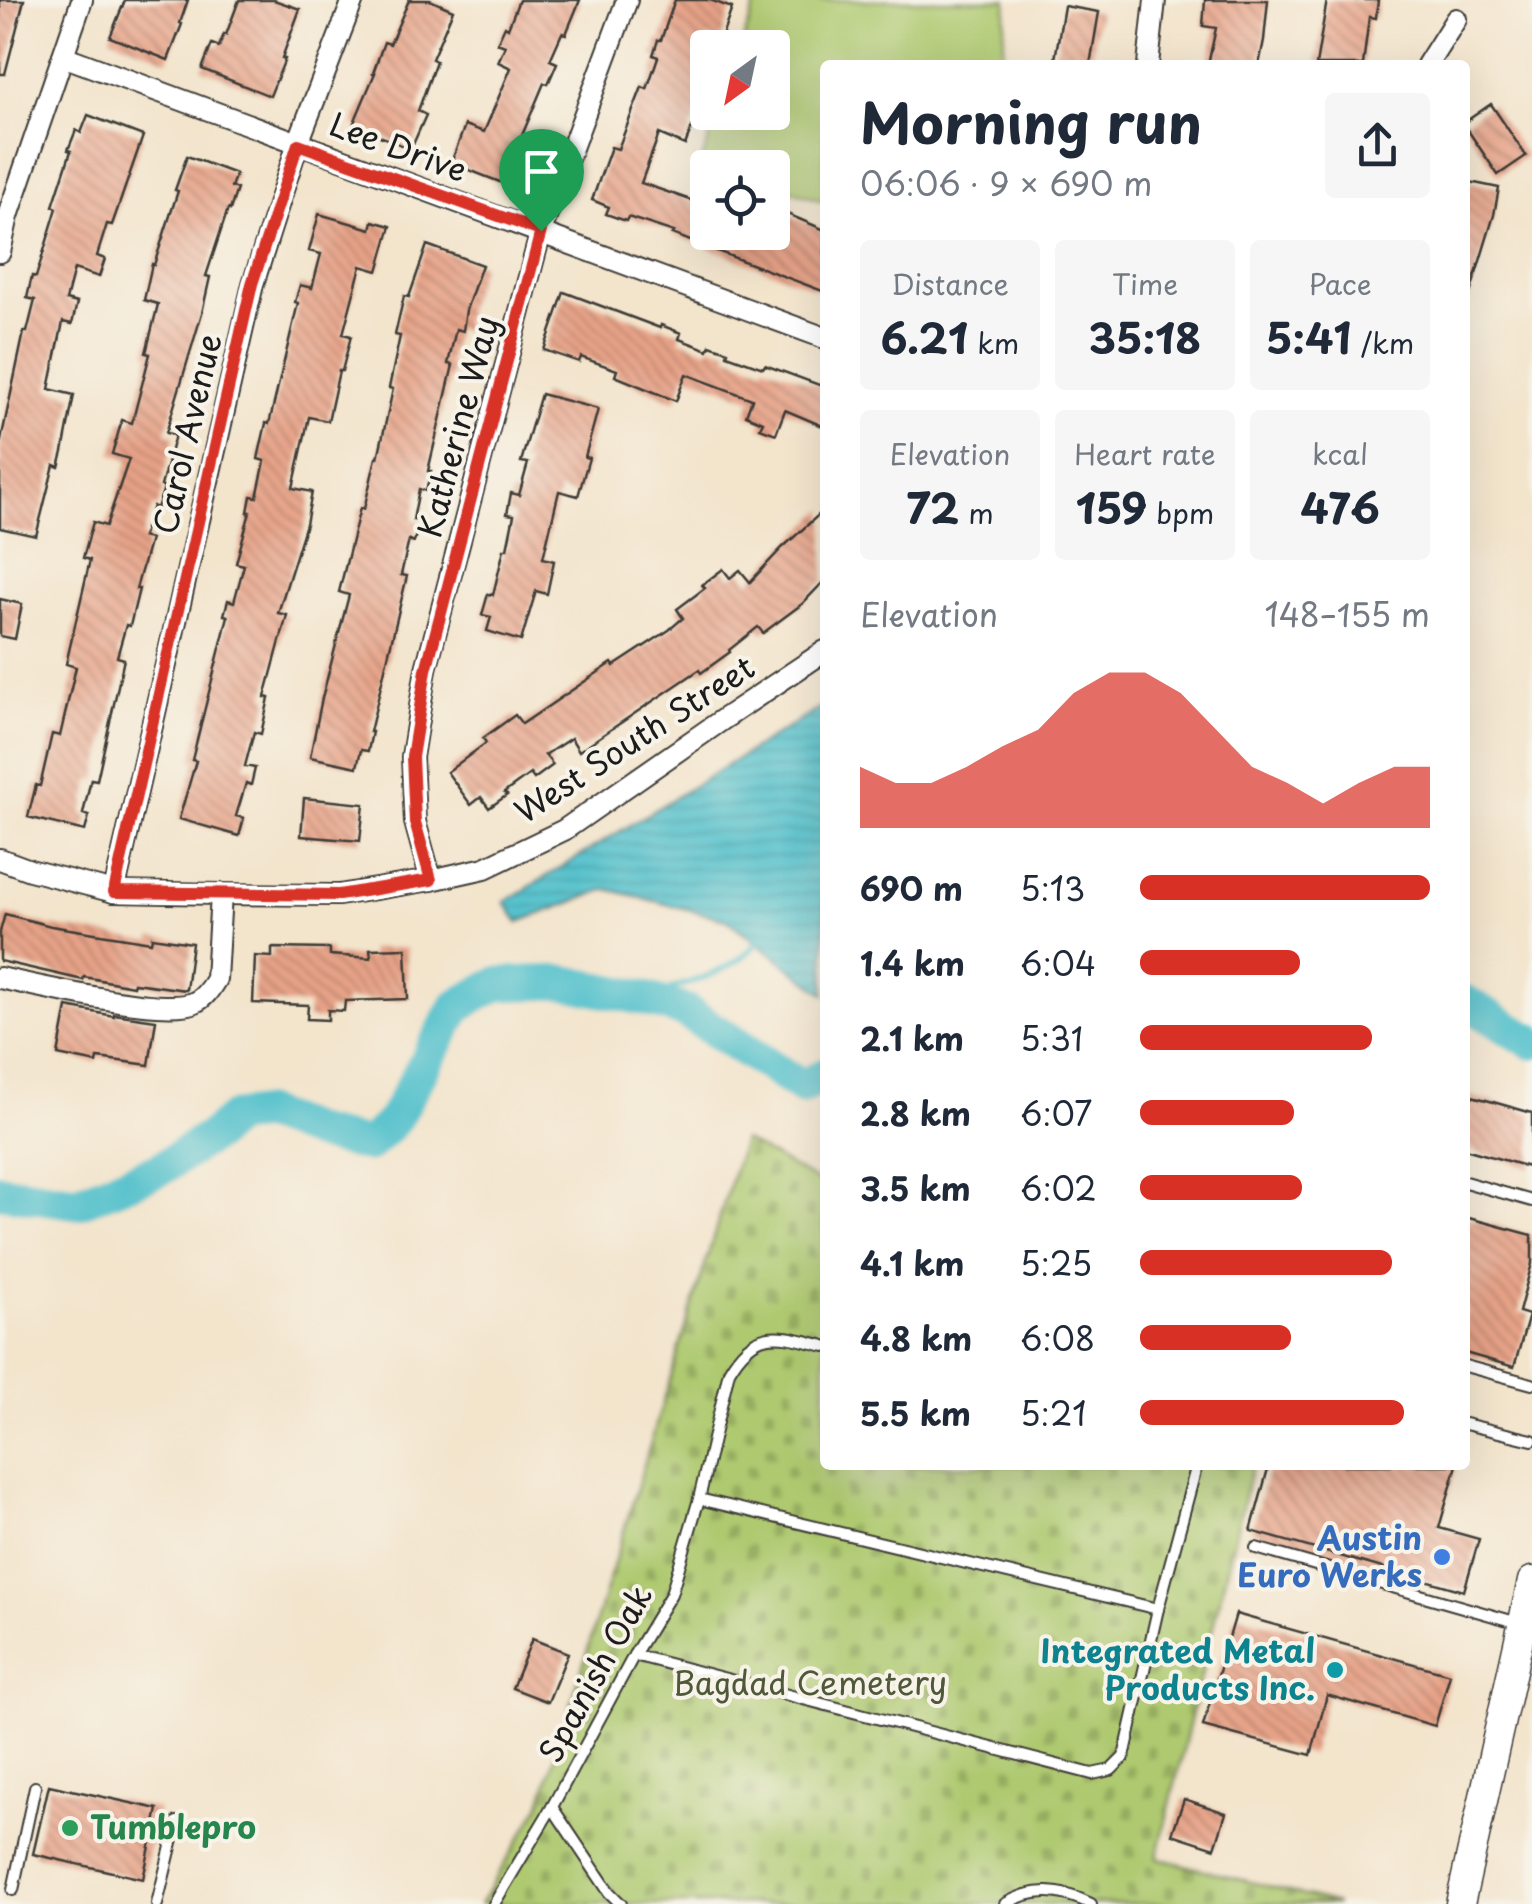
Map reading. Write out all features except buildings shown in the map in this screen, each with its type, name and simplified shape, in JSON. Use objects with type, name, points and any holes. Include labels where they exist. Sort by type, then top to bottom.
[{"type":"main road","points":[[1460,1904],[1532,1581]]},
{"type":"street","points":[[0,252],[8,216],[82,0]]},
{"type":"street","name":"Carol Avenue","points":[[114,892],[252,284],[298,144],[352,0]]},
{"type":"street","name":"Katherine Way","points":[[431,880],[415,822],[412,757],[426,670],[541,231],[627,0]]},
{"type":"street","points":[[1149,60],[1156,0]]},
{"type":"street","points":[[1430,60],[1456,20]]},
{"type":"street","name":"Lee Drive","points":[[63,56],[820,336]]},
{"type":"street","name":"West South Street","points":[[0,860],[114,892],[221,894],[339,895],[485,868],[564,830],[820,654]]},
{"type":"street","points":[[0,978],[171,1007],[196,1002],[216,979],[221,894]]},
{"type":"lane","points":[[1470,1183],[1532,1200]]},
{"type":"lane","name":"Spanish Oak","points":[[494,1904],[671,1594],[729,1371],[750,1343],[764,1337],[778,1334],[820,1345]]},
{"type":"lane","points":[[1470,1367],[1532,1384]]},
{"type":"lane","points":[[1470,1425],[1532,1440]]},
{"type":"lane","points":[[634,1655],[1092,1774],[1111,1770],[1124,1757],[1195,1470]]},
{"type":"lane","points":[[698,1499],[1158,1609]]},
{"type":"lane","points":[[1256,1548],[1522,1624]]},
{"type":"lane","points":[[12,1890],[35,1787]]},
{"type":"lane","points":[[552,1807],[621,1904]]},
{"type":"lane","points":[[157,1904],[176,1822]]},
{"type":"lane","points":[[1005,1904],[1032,1891],[1073,1894],[1091,1904]]},
{"type":"green space","points":[[757,0],[1007,0],[1002,60],[820,60],[820,200],[790,190],[790,150],[705,150],[712,130],[790,130],[790,30],[747,30]]},
{"type":"green space","name":"Bagdad Cemetery","points":[[743,1140],[820,1182],[820,1470],[1251,1470],[1157,1858],[1337,1904],[480,1904],[540,1806]]},
{"type":"water","points":[[820,708],[820,990],[726,919],[607,889],[519,922],[505,902]]},
{"type":"waterway","points":[[643,998],[725,968],[761,936]]},
{"type":"waterway","points":[[0,1191],[77,1202],[160,1169],[234,1118],[264,1114],[318,1134],[368,1145],[393,1121],[457,1006],[497,984],[562,982],[643,998],[685,1011],[802,1087],[820,1078]]},
{"type":"waterway","points":[[1470,1005],[1532,1042]]},
{"type":"place","name":"Austin Euro Werks","points":[[1442,1557]]},
{"type":"place","name":"Integrated Metal Products Inc.","points":[[1335,1670]]},
{"type":"place","name":"Tumblepro","points":[[70,1828]]},
{"type":"route","points":[[298,144],[541,231],[426,670],[412,757],[415,822],[431,880],[339,895],[114,892],[252,284],[298,144]]}]
